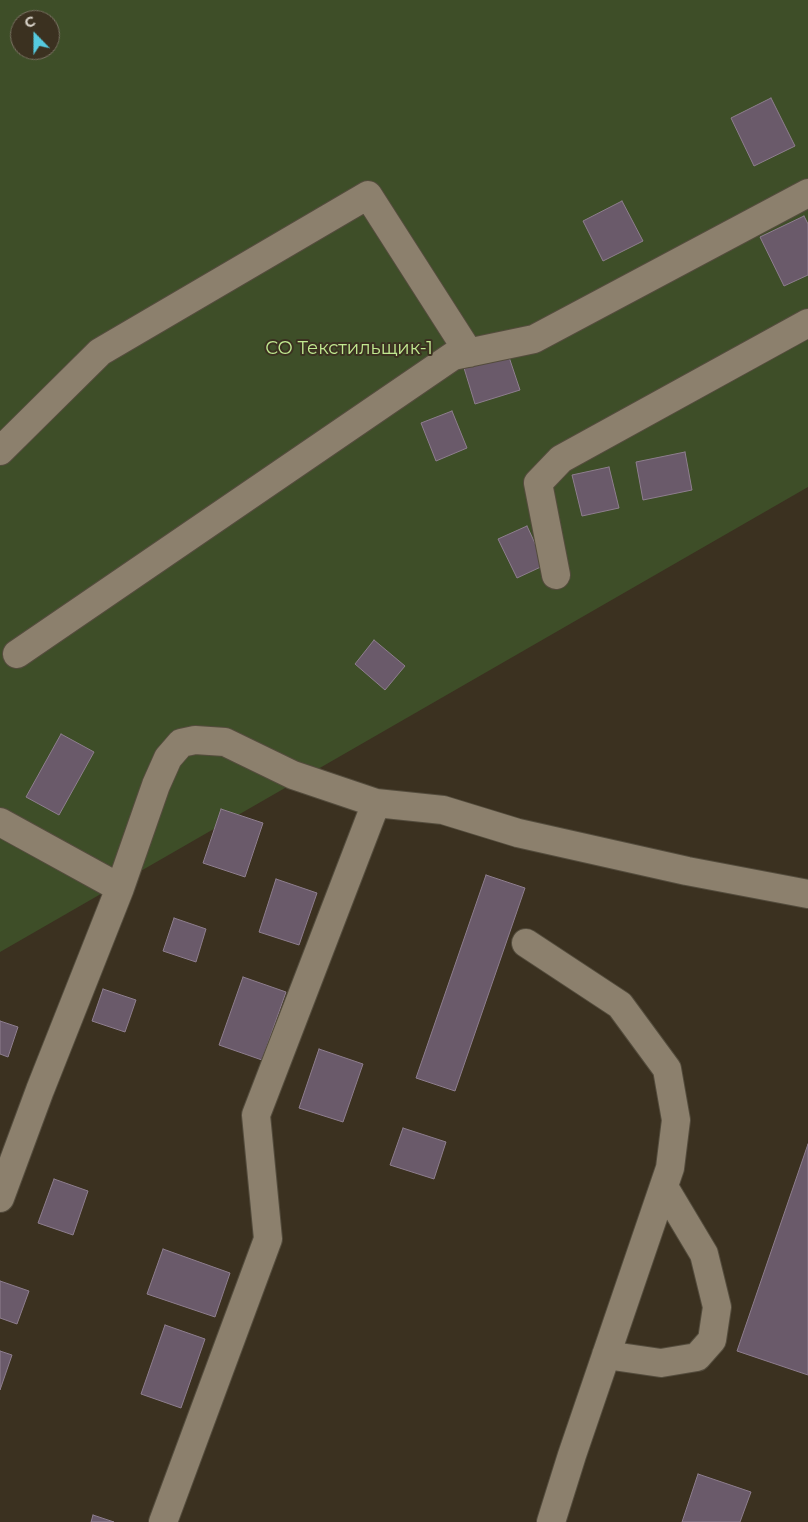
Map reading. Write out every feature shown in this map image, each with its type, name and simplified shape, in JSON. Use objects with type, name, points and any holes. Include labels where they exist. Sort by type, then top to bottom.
[{"type":"street","points":[[18,654],[453,356],[534,339],[808,193]]},
{"type":"street","points":[[0,451],[100,352],[368,195],[469,353]]},
{"type":"street","points":[[556,575],[538,483],[555,465],[808,323]]},
{"type":"street","points":[[0,1198],[40,1090],[120,888],[156,785],[168,758],[181,743],[195,740],[225,742],[293,775],[376,803],[443,810],[518,833],[687,871],[808,894]]},
{"type":"street","points":[[163,1522],[268,1238],[256,1115],[376,803]]},
{"type":"street","points":[[0,822],[120,888]]},
{"type":"street","points":[[526,943],[620,1005],[667,1069],[676,1120],[670,1168],[551,1522]]},
{"type":"street","points":[[606,1355],[661,1363],[698,1357],[712,1340],[717,1307],[704,1254],[664,1187]]},
{"type":"green space","name":"СО Текстильщик-1","points":[[0,0],[808,0],[808,487],[0,952]]},
{"type":"building","points":[[771,98],[795,146],[754,166],[731,118]]},
{"type":"building","points":[[622,201],[643,241],[603,261],[583,221]]},
{"type":"building","points":[[804,216],[808,224],[808,275],[784,286],[760,237]]},
{"type":"building","points":[[508,354],[520,390],[475,404],[464,368]]},
{"type":"building","points":[[452,411],[467,448],[436,461],[421,423]]},
{"type":"building","points":[[685,452],[692,490],[643,500],[636,462]]},
{"type":"building","points":[[609,467],[619,508],[582,516],[572,475]]},
{"type":"building","points":[[527,526],[545,565],[517,578],[498,539]]},
{"type":"building","points":[[374,640],[405,666],[385,690],[355,664]]},
{"type":"building","points":[[61,734],[94,752],[59,815],[26,797]]},
{"type":"building","points":[[221,809],[263,823],[245,877],[203,863]]},
{"type":"building","points":[[486,875],[525,888],[455,1091],[416,1078]]},
{"type":"building","points":[[276,879],[317,893],[299,945],[259,932]]},
{"type":"building","points":[[174,918],[206,929],[196,962],[163,951]]},
{"type":"building","points":[[243,977],[286,992],[262,1060],[219,1045]]},
{"type":"building","points":[[103,989],[136,1000],[125,1032],[92,1021]]},
{"type":"building","points":[[0,1021],[18,1027],[8,1057],[0,1054]]},
{"type":"building","points":[[319,1049],[363,1064],[343,1122],[299,1108]]},
{"type":"building","points":[[403,1128],[446,1142],[434,1179],[390,1165]]},
{"type":"building","points":[[808,1144],[808,1375],[737,1351]]},
{"type":"building","points":[[54,1179],[88,1191],[73,1235],[38,1223]]},
{"type":"building","points":[[163,1249],[230,1273],[215,1317],[147,1294]]},
{"type":"building","points":[[0,1281],[29,1291],[17,1324],[0,1318]]},
{"type":"building","points":[[165,1325],[205,1339],[181,1408],[141,1394]]},
{"type":"building","points":[[0,1351],[12,1355],[0,1390]]},
{"type":"building","points":[[698,1474],[751,1492],[740,1522],[682,1522]]},
{"type":"building","points":[[93,1515],[114,1522],[91,1522]]}]
